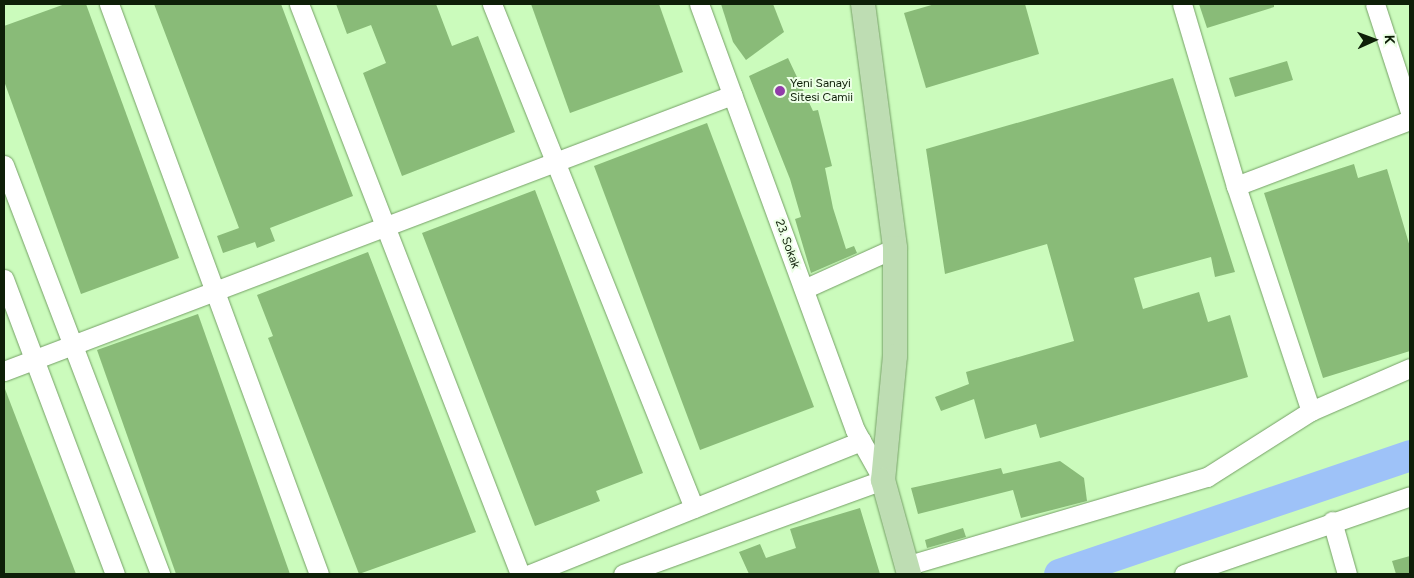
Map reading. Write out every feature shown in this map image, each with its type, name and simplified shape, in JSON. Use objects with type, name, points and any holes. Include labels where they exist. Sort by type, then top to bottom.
[{"type":"main road","points":[[863,4],[895,248],[895,356],[883,480],[907,570]]},
{"type":"street","points":[[109,4],[319,574]]},
{"type":"street","points":[[299,4],[520,574]]},
{"type":"street","points":[[492,4],[694,508]]},
{"type":"street","name":"23. Sokak","points":[[699,4],[861,441],[883,480]]},
{"type":"street","points":[[1182,4],[1236,186],[1310,411]]},
{"type":"street","points":[[1374,4],[1410,112]]},
{"type":"street","points":[[4,371],[732,95]]},
{"type":"street","points":[[1236,186],[1410,120]]},
{"type":"street","points":[[4,164],[160,574]]},
{"type":"street","points":[[804,289],[895,248]]},
{"type":"street","points":[[4,279],[115,574]]},
{"type":"street","points":[[907,570],[1207,478],[1310,411],[1410,368]]},
{"type":"street","points":[[530,574],[861,441]]},
{"type":"street","points":[[623,574],[883,480]]},
{"type":"street","points":[[1184,574],[1332,521],[1410,496]]},
{"type":"street","points":[[1332,521],[1347,574]]},
{"type":"building","points":[[65,4],[86,4],[179,258],[81,294],[4,81],[4,26]]},
{"type":"building","points":[[154,4],[281,4],[353,196],[270,228],[275,241],[257,248],[255,242],[223,253],[217,236],[239,228]]},
{"type":"building","points":[[336,4],[436,4],[452,46],[478,36],[515,132],[402,176],[363,73],[386,63],[371,25],[347,34]]},
{"type":"building","points":[[531,4],[659,4],[683,72],[570,113]]},
{"type":"building","points":[[721,4],[773,4],[784,32],[746,60],[733,42]]},
{"type":"building","points":[[935,4],[1025,4],[1039,54],[926,88],[904,13]]},
{"type":"building","points":[[1199,4],[1274,4],[1274,7],[1207,28]]},
{"type":"building","points":[[788,58],[813,111],[818,110],[832,166],[825,168],[833,208],[846,249],[854,246],[857,253],[811,273],[795,219],[801,217],[790,179],[749,76]]},
{"type":"building","points":[[1287,61],[1293,80],[1235,97],[1229,78]]},
{"type":"building","points":[[1173,78],[1235,272],[1215,277],[1211,257],[1134,278],[1143,309],[1199,292],[1208,322],[1230,315],[1248,377],[1040,438],[1036,424],[985,439],[974,399],[941,411],[935,397],[969,384],[966,372],[1074,341],[1047,244],[945,274],[926,149]]},
{"type":"building","points":[[707,123],[814,407],[700,450],[594,166]]},
{"type":"building","points":[[1354,164],[1358,178],[1387,169],[1410,247],[1410,351],[1323,378],[1264,193]]},
{"type":"building","points":[[535,190],[643,473],[596,491],[600,501],[535,526],[422,233]]},
{"type":"building","points":[[368,252],[476,532],[359,574],[268,338],[273,336],[257,295]]},
{"type":"building","points":[[198,314],[290,574],[176,574],[97,350]]},
{"type":"building","points":[[5,389],[76,574],[4,574]]},
{"type":"building","points":[[1060,461],[1084,478],[1087,501],[1021,518],[1013,490],[918,514],[911,488],[1001,468],[1003,474]]},
{"type":"building","points":[[860,508],[880,574],[749,574],[739,552],[760,544],[766,558],[796,548],[790,529]]},
{"type":"building","points":[[963,528],[966,537],[927,548],[925,540]]},
{"type":"building","points":[[1410,556],[1410,574],[1396,574],[1392,561]]},
{"type":"waterway","points":[[1059,574],[1410,455]]},
{"type":"place","name":"Yeni Sanayi Sitesi Camii","points":[[780,91]]}]
